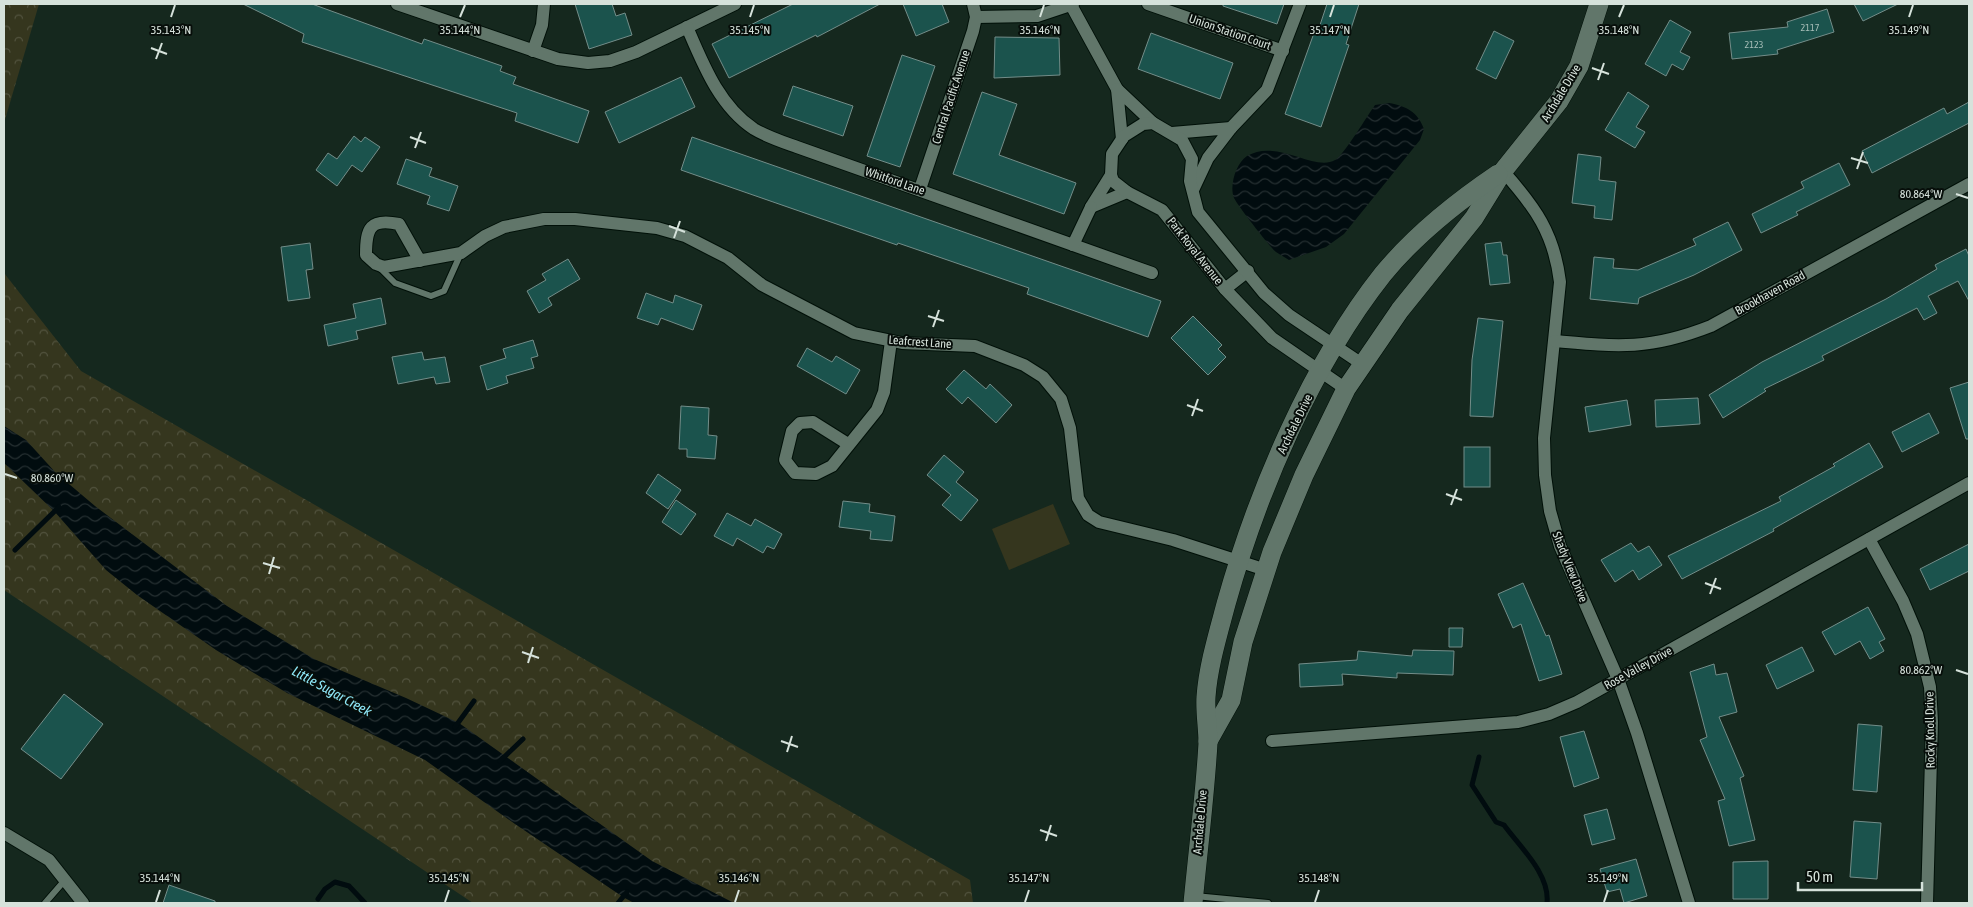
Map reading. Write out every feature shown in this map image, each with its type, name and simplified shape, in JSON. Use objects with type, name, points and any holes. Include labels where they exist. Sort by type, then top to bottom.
[{"type":"street","points":[[398,4],[435,10],[533,51],[558,59],[588,63],[610,61],[636,52],[735,4]]},
{"type":"street","points":[[533,51],[542,25],[544,4]]},
{"type":"street","points":[[973,4],[976,17],[1037,16],[1072,4],[1116,89],[1153,123],[1182,140],[1192,159],[1190,181],[1198,212],[1264,293],[1289,315],[1362,364]]},
{"type":"street","name":"Union Station Court","points":[[1148,4],[1283,51]]},
{"type":"street","points":[[1193,190],[1208,158],[1231,128],[1267,90],[1300,4]]},
{"type":"street","name":"Archdale Drive","points":[[1208,741],[1230,700],[1243,642],[1266,570],[1304,475],[1346,389],[1400,310],[1474,218],[1503,171],[1559,102],[1579,66],[1599,4]]},
{"type":"street","name":"Central Pacific Avenue","points":[[920,189],[976,17]]},
{"type":"street","name":"Whitford Lane","points":[[687,27],[724,100],[738,116],[754,129],[797,147],[920,189],[1152,273]]},
{"type":"street","points":[[1116,89],[1122,139]]},
{"type":"street","points":[[1073,245],[1091,207],[1110,175],[1112,154],[1122,139],[1144,124],[1153,123]]},
{"type":"street","points":[[1172,133],[1231,128]]},
{"type":"street","name":"Archdale Drive","points":[[1194,900],[1208,741],[1206,697],[1219,631],[1238,560],[1290,431],[1334,346],[1353,314],[1384,273],[1421,232],[1460,200],[1503,171]]},
{"type":"street","name":"Shady View Drive","points":[[1503,171],[1532,204],[1550,237],[1560,282],[1544,438],[1545,475],[1550,511],[1560,546],[1618,679],[1637,733],[1689,903]]},
{"type":"street","name":"Park Royal Avenue","points":[[1110,175],[1113,181],[1127,192],[1162,210],[1226,289],[1272,338],[1346,389]]},
{"type":"street","name":"Brookhaven Road","points":[[1555,341],[1618,346],[1659,343],[1682,338],[1711,326],[1969,184]]},
{"type":"street","points":[[1091,207],[1127,192]]},
{"type":"street","name":"Leafcrest Lane","points":[[461,253],[485,236],[504,227],[525,221],[575,218],[657,228],[685,236],[728,258],[762,285],[854,333],[891,341],[975,346],[1024,365],[1043,377],[1061,399],[1070,428],[1078,498],[1088,515],[1099,522],[1238,560],[1266,570]]},
{"type":"street","points":[[420,261],[399,224],[384,221],[372,225],[366,236],[366,255],[376,264],[384,267],[420,261],[461,253]]},
{"type":"street","name":"Park Royal Avenue","points":[[1226,289],[1248,272]]},
{"type":"street","points":[[848,444],[813,422],[800,423],[792,431],[785,460],[795,473],[816,474],[832,466],[879,404],[884,392],[891,341]]},
{"type":"street","name":"Rose Valley Drive","points":[[1272,741],[1518,722],[1548,714],[1577,702],[1969,483]]},
{"type":"street","name":"Rocky Knoll Drive","points":[[1869,539],[1903,601],[1917,634],[1930,687],[1932,722],[1928,903]]},
{"type":"street","points":[[4,833],[49,860],[83,903]]},
{"type":"lane","points":[[376,264],[395,283],[431,296],[444,291],[461,253]]},
{"type":"lane","points":[[45,903],[66,880]]},
{"type":"lane","points":[[1194,900],[1268,903]]},
{"type":"green space","points":[[4,4],[39,4],[4,123]]},
{"type":"green space","points":[[4,273],[81,371],[970,880],[973,903],[473,903],[4,590]]},
{"type":"green space","points":[[1053,504],[1070,544],[1009,570],[992,529]]},
{"type":"water","points":[[1389,103],[1406,108],[1415,114],[1424,129],[1420,140],[1344,234],[1326,247],[1289,260],[1276,252],[1234,198],[1232,187],[1234,175],[1243,159],[1258,151],[1270,151],[1316,162],[1326,163],[1335,160],[1350,143],[1375,105]]},
{"type":"water","name":"Little Sugar Creek","points":[[4,426],[26,440],[56,473],[95,506],[227,606],[314,659],[459,723],[652,861],[734,903],[634,903],[515,824],[425,760],[287,693],[216,650],[137,595],[106,570],[54,511],[4,463]]},
{"type":"building","points":[[243,4],[312,4],[422,44],[424,39],[502,66],[500,71],[516,77],[513,84],[589,111],[578,143],[515,121],[517,113],[302,42],[304,34]]},
{"type":"building","points":[[575,4],[612,4],[616,16],[625,13],[632,35],[589,49]]},
{"type":"building","points":[[793,4],[880,4],[817,37],[816,35],[729,78],[712,44]]},
{"type":"building","points":[[903,4],[942,4],[949,22],[916,36]]},
{"type":"building","points":[[1223,4],[1284,4],[1277,24],[1223,6]]},
{"type":"building","points":[[1327,4],[1359,4],[1346,44],[1349,45],[1321,127],[1285,114],[1314,33],[1317,34]]},
{"type":"building","points":[[1854,4],[1898,4],[1863,21]]},
{"type":"building","points":[[1827,9],[1834,32],[1777,50],[1778,54],[1732,59],[1729,33],[1788,27],[1787,22]]},
{"type":"building","points":[[1670,20],[1691,32],[1680,52],[1690,57],[1683,70],[1672,64],[1666,76],[1645,64]]},
{"type":"building","points":[[1494,31],[1514,41],[1496,79],[1476,69]]},
{"type":"building","points":[[1151,33],[1233,63],[1220,99],[1138,69]]},
{"type":"building","points":[[995,37],[1059,38],[1060,75],[994,78]]},
{"type":"building","points":[[902,55],[935,66],[900,167],[867,156]]},
{"type":"building","points":[[681,77],[695,107],[619,143],[605,112]]},
{"type":"building","points":[[793,86],[853,106],[843,136],[783,115]]},
{"type":"building","points":[[982,92],[1017,104],[999,155],[1076,183],[1064,214],[953,174]]},
{"type":"building","points":[[1628,92],[1649,106],[1636,127],[1645,132],[1635,148],[1605,130]]},
{"type":"building","points":[[1969,102],[1969,123],[1872,173],[1862,151],[1944,108],[1947,114]]},
{"type":"building","points":[[354,136],[361,142],[365,137],[380,147],[362,172],[352,165],[337,186],[316,170],[328,153],[337,159]]},
{"type":"building","points":[[692,137],[1161,301],[1148,337],[1027,294],[1029,288],[898,243],[897,245],[681,170]]},
{"type":"building","points":[[1578,154],[1601,157],[1599,180],[1616,182],[1612,220],[1594,218],[1595,206],[1572,203]]},
{"type":"building","points":[[406,159],[432,168],[429,176],[458,186],[449,211],[427,204],[430,196],[397,184]]},
{"type":"building","points":[[1839,163],[1850,185],[1796,212],[1798,215],[1761,233],[1752,214],[1804,188],[1801,182]]},
{"type":"building","points":[[1728,222],[1742,250],[1694,275],[1639,298],[1638,304],[1590,299],[1594,257],[1614,259],[1613,268],[1638,270],[1696,245],[1693,239]]},
{"type":"building","points":[[1501,242],[1503,255],[1507,255],[1510,283],[1490,285],[1485,244]]},
{"type":"building","points":[[310,243],[313,269],[306,270],[310,298],[288,301],[281,247]]},
{"type":"building","points":[[1966,249],[1969,256],[1969,301],[1958,281],[1928,296],[1937,313],[1924,320],[1917,308],[1822,356],[1824,360],[1764,389],[1766,391],[1723,418],[1709,395],[1762,362],[1886,299],[1937,269],[1935,265]]},
{"type":"building","points":[[568,259],[580,279],[548,298],[552,305],[539,313],[527,291],[546,280],[542,274]]},
{"type":"building","points":[[646,293],[673,303],[675,295],[702,305],[693,330],[661,318],[658,325],[637,318]]},
{"type":"building","points":[[381,298],[386,324],[356,331],[358,339],[328,346],[324,325],[356,318],[353,304]]},
{"type":"building","points":[[1193,316],[1222,345],[1218,349],[1226,357],[1208,375],[1171,338]]},
{"type":"building","points":[[1478,318],[1503,321],[1493,417],[1470,416],[1472,360]]},
{"type":"building","points":[[533,340],[538,356],[531,358],[534,368],[506,376],[508,383],[487,390],[480,366],[506,358],[503,349]]},
{"type":"building","points":[[807,348],[832,362],[836,356],[860,370],[846,394],[797,366]]},
{"type":"building","points":[[422,352],[424,360],[445,357],[450,382],[436,384],[434,377],[398,384],[392,357]]},
{"type":"building","points":[[964,370],[986,389],[990,384],[1012,405],[996,423],[968,397],[962,404],[946,389]]},
{"type":"building","points":[[1969,382],[1969,439],[1966,439],[1950,388]]},
{"type":"building","points":[[1698,398],[1700,424],[1656,427],[1655,400]]},
{"type":"building","points":[[1627,400],[1631,425],[1589,432],[1585,407]]},
{"type":"building","points":[[681,406],[709,408],[708,435],[717,436],[715,459],[687,457],[687,449],[679,449]]},
{"type":"building","points":[[1929,413],[1939,433],[1902,452],[1892,432]]},
{"type":"building","points":[[1869,443],[1883,467],[1773,529],[1774,531],[1682,579],[1668,556],[1781,501],[1779,497],[1835,466],[1833,464]]},
{"type":"building","points":[[1464,447],[1490,447],[1490,487],[1464,487]]},
{"type":"building","points":[[944,455],[964,472],[956,482],[978,500],[961,521],[942,505],[951,495],[927,475]]},
{"type":"building","points":[[658,474],[681,490],[668,509],[646,493]]},
{"type":"building","points":[[676,500],[696,514],[681,535],[662,522]]},
{"type":"building","points":[[843,501],[870,504],[869,512],[895,516],[892,541],[870,539],[871,531],[839,527]]},
{"type":"building","points":[[727,513],[751,526],[755,519],[782,534],[774,549],[767,546],[763,553],[737,538],[733,546],[714,536]]},
{"type":"building","points":[[1631,543],[1638,552],[1649,546],[1662,565],[1639,580],[1633,570],[1615,582],[1601,560]]},
{"type":"building","points":[[1969,544],[1969,571],[1930,590],[1920,569]]},
{"type":"building","points":[[1523,583],[1546,636],[1549,635],[1562,674],[1539,681],[1521,624],[1513,628],[1498,594]]},
{"type":"building","points":[[1868,607],[1885,639],[1879,642],[1884,651],[1870,659],[1860,641],[1835,655],[1822,632]]},
{"type":"building","points":[[1449,628],[1463,628],[1462,647],[1449,647]]},
{"type":"building","points":[[1802,647],[1814,671],[1777,689],[1766,665]]},
{"type":"building","points":[[1413,650],[1454,651],[1453,675],[1397,673],[1397,678],[1342,674],[1343,685],[1300,687],[1299,664],[1357,660],[1358,651],[1412,656]]},
{"type":"building","points":[[1714,664],[1716,675],[1727,673],[1737,712],[1719,717],[1744,776],[1740,778],[1755,840],[1729,846],[1718,801],[1725,799],[1700,740],[1707,737],[1690,672]]},
{"type":"building","points":[[64,694],[103,724],[61,779],[21,749]]},
{"type":"building","points":[[1858,724],[1882,726],[1877,792],[1853,790]]},
{"type":"building","points":[[1584,731],[1599,778],[1574,787],[1560,737]]},
{"type":"building","points":[[1607,809],[1615,839],[1592,845],[1584,815]]},
{"type":"building","points":[[1854,821],[1881,823],[1877,879],[1850,877]]},
{"type":"building","points":[[1636,859],[1647,896],[1624,903],[1620,889],[1607,892],[1600,869]]},
{"type":"building","points":[[1768,861],[1768,899],[1733,899],[1733,862]]},
{"type":"building","points":[[169,885],[215,901],[215,903],[163,903]]},
{"type":"waterway","points":[[15,550],[59,507]]},
{"type":"waterway","points":[[455,727],[474,701]]},
{"type":"waterway","points":[[500,761],[523,739]]},
{"type":"waterway","points":[[1479,757],[1472,785],[1496,822],[1504,825],[1533,861],[1544,882],[1547,892],[1547,903]]},
{"type":"waterway","points":[[318,899],[325,889],[335,882],[349,886],[365,903]]},
{"type":"waterway","points":[[618,903],[627,892]]}]
